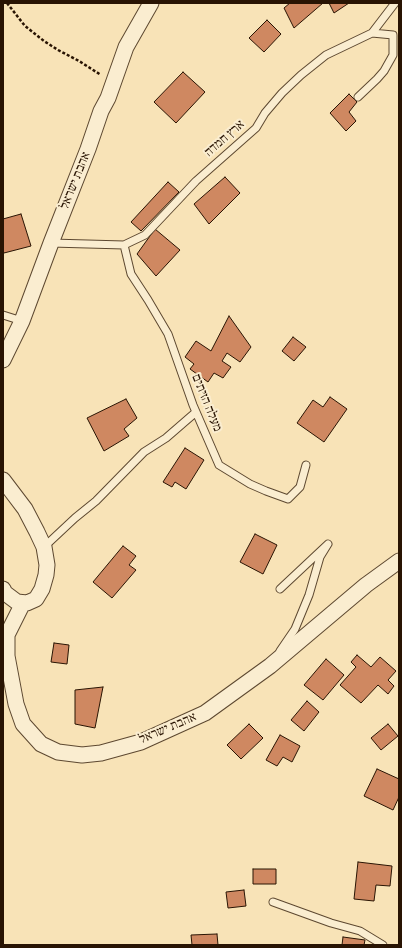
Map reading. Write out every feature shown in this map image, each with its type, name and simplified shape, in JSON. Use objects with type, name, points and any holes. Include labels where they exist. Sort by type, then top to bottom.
[{"type":"street","name":"אהבת ישראל","points":[[3,360],[22,321],[88,149],[101,111],[108,98],[126,47],[151,3]]},
{"type":"street","points":[[3,480],[25,509],[37,532],[44,547],[47,565],[42,590],[36,599],[27,603],[17,602],[5,593],[3,589]]},
{"type":"street","name":"אהבת ישראל","points":[[23,602],[7,635],[7,656],[16,704],[24,724],[41,744],[58,752],[82,756],[101,753],[141,742],[205,713],[270,666],[366,585],[399,560]]},
{"type":"lane","name":"ארץ חמדה","points":[[51,243],[124,245],[145,235],[196,181],[256,128],[273,103],[301,75],[326,55],[372,33],[395,3]]},
{"type":"lane","points":[[358,97],[384,71],[393,56],[393,35],[372,33]]},
{"type":"lane","name":"מעלה הזיתים","points":[[124,245],[131,274],[168,334],[193,405],[219,465],[250,484],[288,499],[300,487],[306,465]]},
{"type":"lane","points":[[3,314],[22,321]]},
{"type":"lane","points":[[44,547],[96,501],[144,452],[166,438],[196,412]]},
{"type":"lane","points":[[270,666],[295,629],[309,595],[320,557],[328,544],[280,589]]},
{"type":"lane","points":[[273,902],[331,924],[360,932],[383,945]]},
{"type":"path","points":[[7,3],[25,26],[44,41],[101,74],[108,98]]},
{"type":"building","points":[[290,3],[323,3],[294,28],[284,8]]},
{"type":"building","points":[[329,3],[349,3],[334,13]]},
{"type":"building","points":[[267,20],[281,34],[264,52],[249,38]]},
{"type":"building","points":[[183,72],[205,92],[176,123],[154,102]]},
{"type":"building","points":[[349,94],[357,102],[349,112],[356,121],[346,131],[330,113]]},
{"type":"building","points":[[225,177],[240,193],[209,224],[194,204]]},
{"type":"building","points":[[168,182],[179,192],[141,231],[131,222]]},
{"type":"building","points":[[21,214],[31,246],[4,253],[3,219]]},
{"type":"building","points":[[155,229],[180,250],[156,276],[137,254]]},
{"type":"building","points":[[229,316],[251,347],[240,362],[227,353],[222,361],[231,367],[223,378],[214,373],[208,382],[190,369],[194,364],[185,357],[196,341],[211,351]]},
{"type":"building","points":[[293,337],[306,347],[294,361],[282,351]]},
{"type":"building","points":[[330,397],[347,409],[324,442],[297,423],[313,400],[323,407]]},
{"type":"building","points":[[126,399],[137,418],[124,429],[129,436],[104,451],[87,418]]},
{"type":"building","points":[[185,448],[204,460],[186,489],[175,482],[172,487],[163,482]]},
{"type":"building","points":[[255,534],[277,545],[263,574],[240,562]]},
{"type":"building","points":[[123,546],[136,556],[129,565],[136,570],[112,598],[93,582]]},
{"type":"building","points":[[54,643],[69,645],[67,664],[51,662]]},
{"type":"building","points":[[357,655],[371,667],[380,657],[396,671],[388,680],[394,686],[388,694],[378,685],[361,703],[340,685],[356,667],[351,662]]},
{"type":"building","points":[[326,659],[344,675],[323,700],[304,685]]},
{"type":"building","points":[[103,687],[95,728],[75,724],[75,690]]},
{"type":"building","points":[[307,701],[319,712],[304,731],[291,720]]},
{"type":"building","points":[[249,724],[263,738],[241,759],[227,745]]},
{"type":"building","points":[[388,724],[398,736],[381,750],[371,738]]},
{"type":"building","points":[[280,735],[300,746],[292,762],[283,757],[277,766],[266,760]]},
{"type":"building","points":[[377,769],[399,779],[399,797],[393,810],[364,796]]},
{"type":"building","points":[[358,862],[392,866],[390,886],[376,885],[374,901],[354,899]]},
{"type":"building","points":[[253,869],[276,869],[276,884],[253,884]]},
{"type":"building","points":[[244,890],[246,906],[228,908],[226,892]]},
{"type":"building","points":[[217,934],[218,945],[192,945],[191,935]]},
{"type":"building","points":[[343,937],[365,940],[364,945],[342,945]]}]
